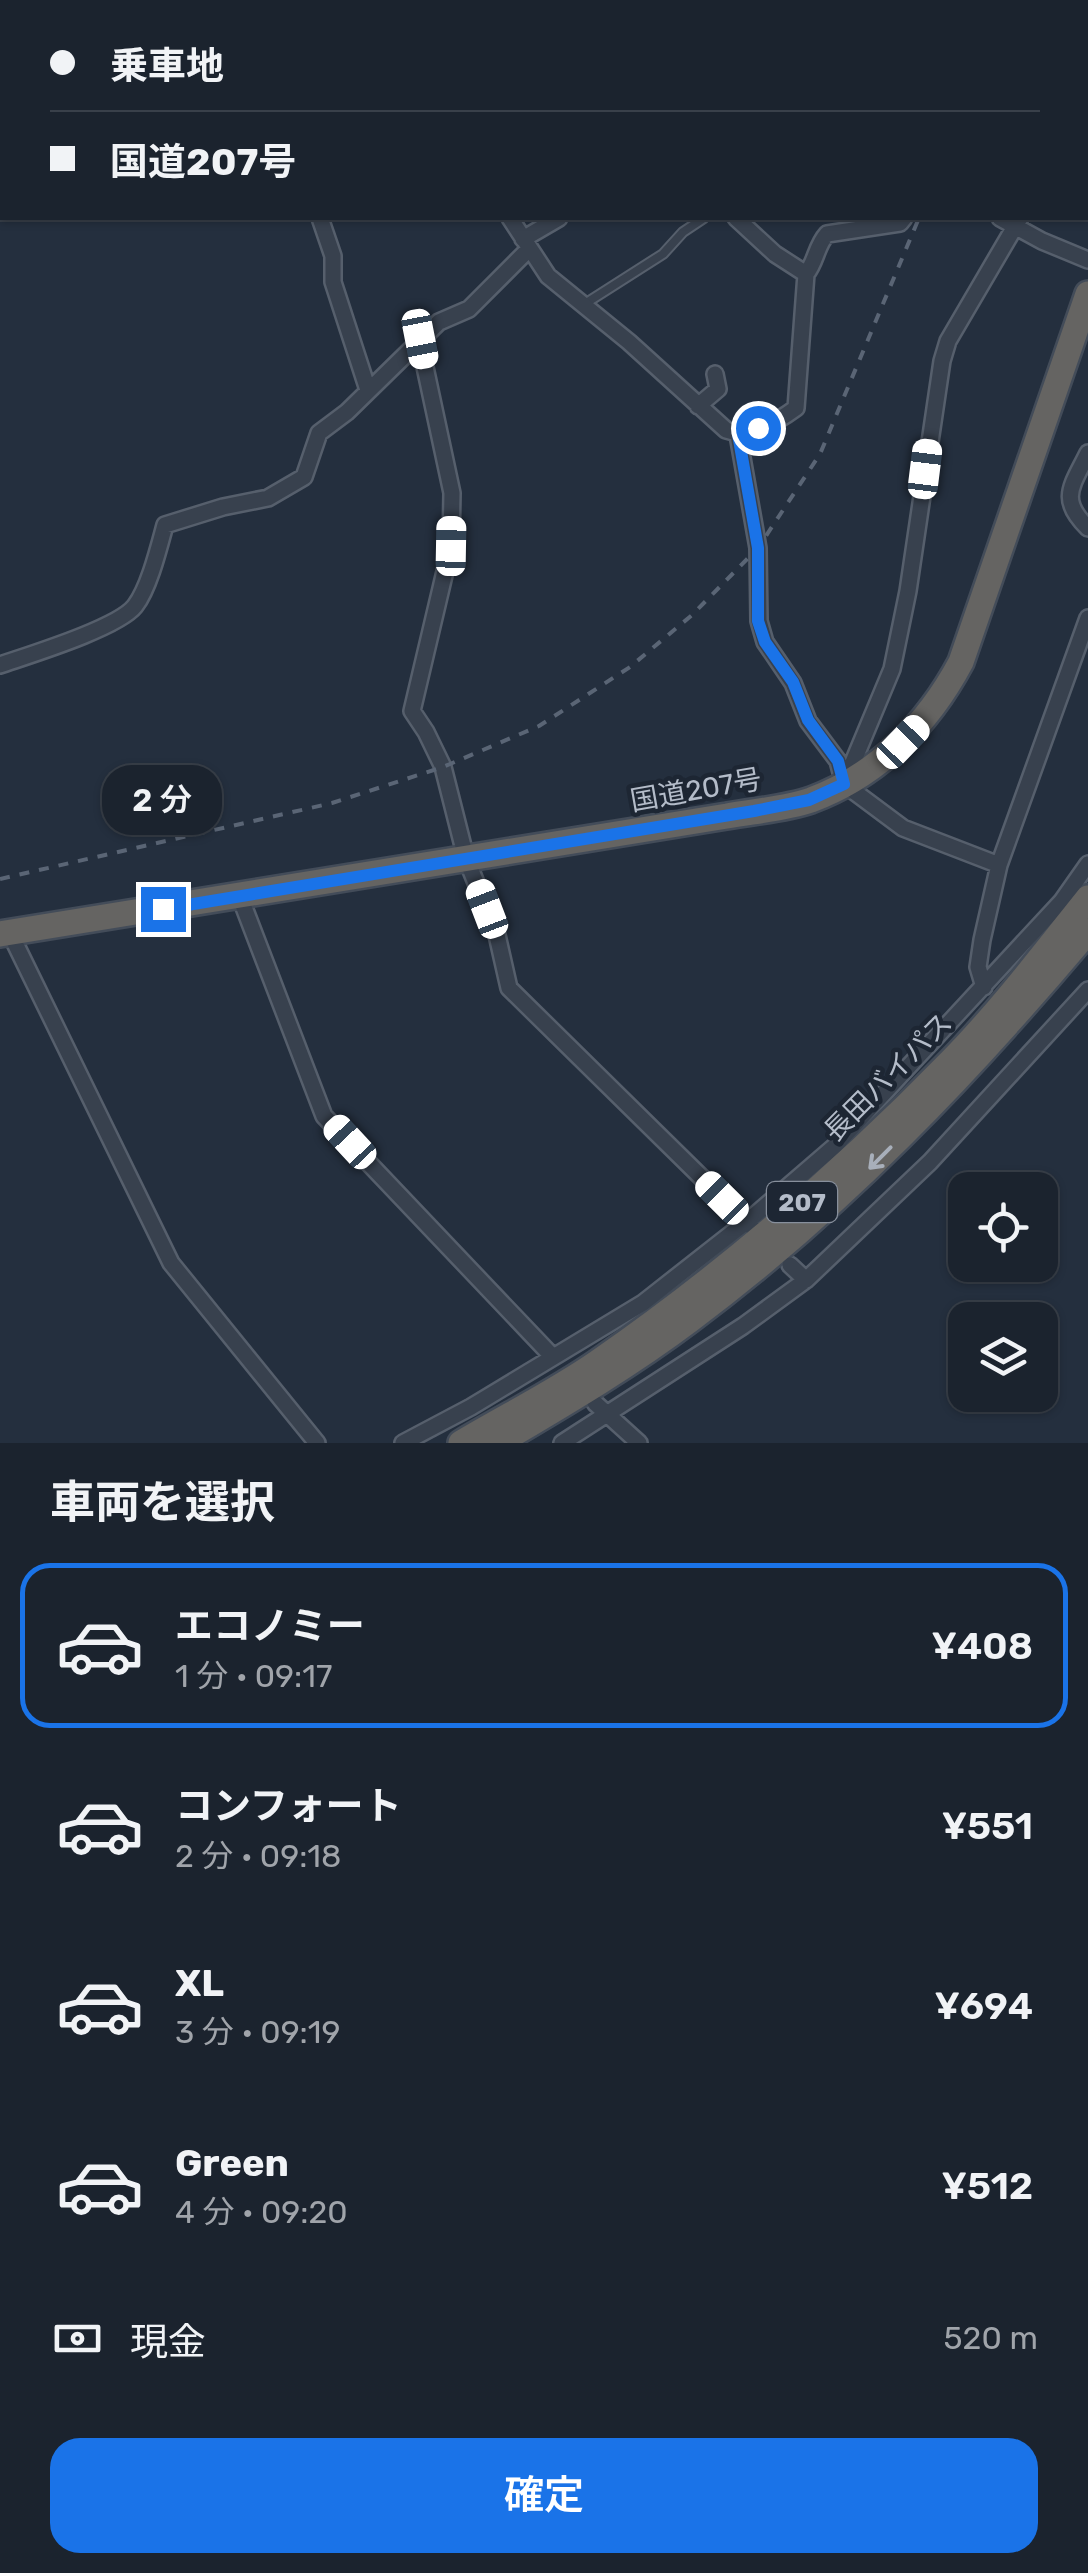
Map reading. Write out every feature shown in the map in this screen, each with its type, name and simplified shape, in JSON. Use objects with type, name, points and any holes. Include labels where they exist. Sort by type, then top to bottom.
[{"type":"highway","name":"国道207号","points":[[5,934],[809,800],[844,784],[888,757],[908,737],[946,689],[961,662],[1088,294]]},
{"type":"highway","name":"長田バイパス","points":[[460,1443],[594,1365],[755,1244],[857,1153],[953,1059],[1088,898]]},
{"type":"highway","name":"長田バイパス","points":[[498,1443],[602,1382],[767,1259],[875,1164],[976,1059],[1088,932]]},
{"type":"street","points":[[321,220],[332,256],[333,282],[368,390]]},
{"type":"street","points":[[511,220],[548,276],[726,430],[738,434],[778,421],[796,408],[806,274],[820,243],[827,234],[890,220]]},
{"type":"street","points":[[0,666],[108,624],[134,607],[165,525],[268,498],[304,477],[319,432],[347,412],[438,322],[469,309],[526,244],[556,220]]},
{"type":"street","points":[[738,220],[775,254],[806,274]]},
{"type":"street","points":[[844,784],[892,668],[948,340],[1018,222],[1088,260]]},
{"type":"street","points":[[420,339],[452,493],[451,546],[412,711],[443,767],[466,858],[497,934],[509,988],[751,1226]]},
{"type":"street","points":[[698,406],[718,388],[715,374]]},
{"type":"street","points":[[738,434],[758,548],[758,621],[765,642],[793,682],[808,720],[838,761],[844,784],[902,828],[999,865]]},
{"type":"street","points":[[1088,453],[1069,494],[1072,512],[1088,528]]},
{"type":"street","points":[[984,987],[978,967],[999,865],[1048,720],[1088,618]]},
{"type":"street","points":[[403,1443],[643,1303],[751,1226],[835,1146],[984,987],[1062,901],[1088,864]]},
{"type":"street","points":[[240,897],[324,1116],[552,1356]]},
{"type":"street","points":[[5,934],[171,1264],[317,1443]]},
{"type":"street","points":[[562,1443],[743,1326],[806,1280],[930,1162],[1088,990]]},
{"type":"street","points":[[790,1265],[806,1280]]},
{"type":"street","points":[[595,1403],[639,1443]]},
{"type":"lane","points":[[584,306],[664,254],[683,232],[701,220]]},
{"type":"railway","points":[[0,879],[332,803],[443,767],[539,726],[630,667],[692,615],[758,548],[820,454],[918,220]]},
{"type":"route","points":[[163,909],[754,811],[809,800],[844,784],[838,761],[808,720],[793,682],[765,642],[758,621],[758,548],[738,434],[758,428]]}]
